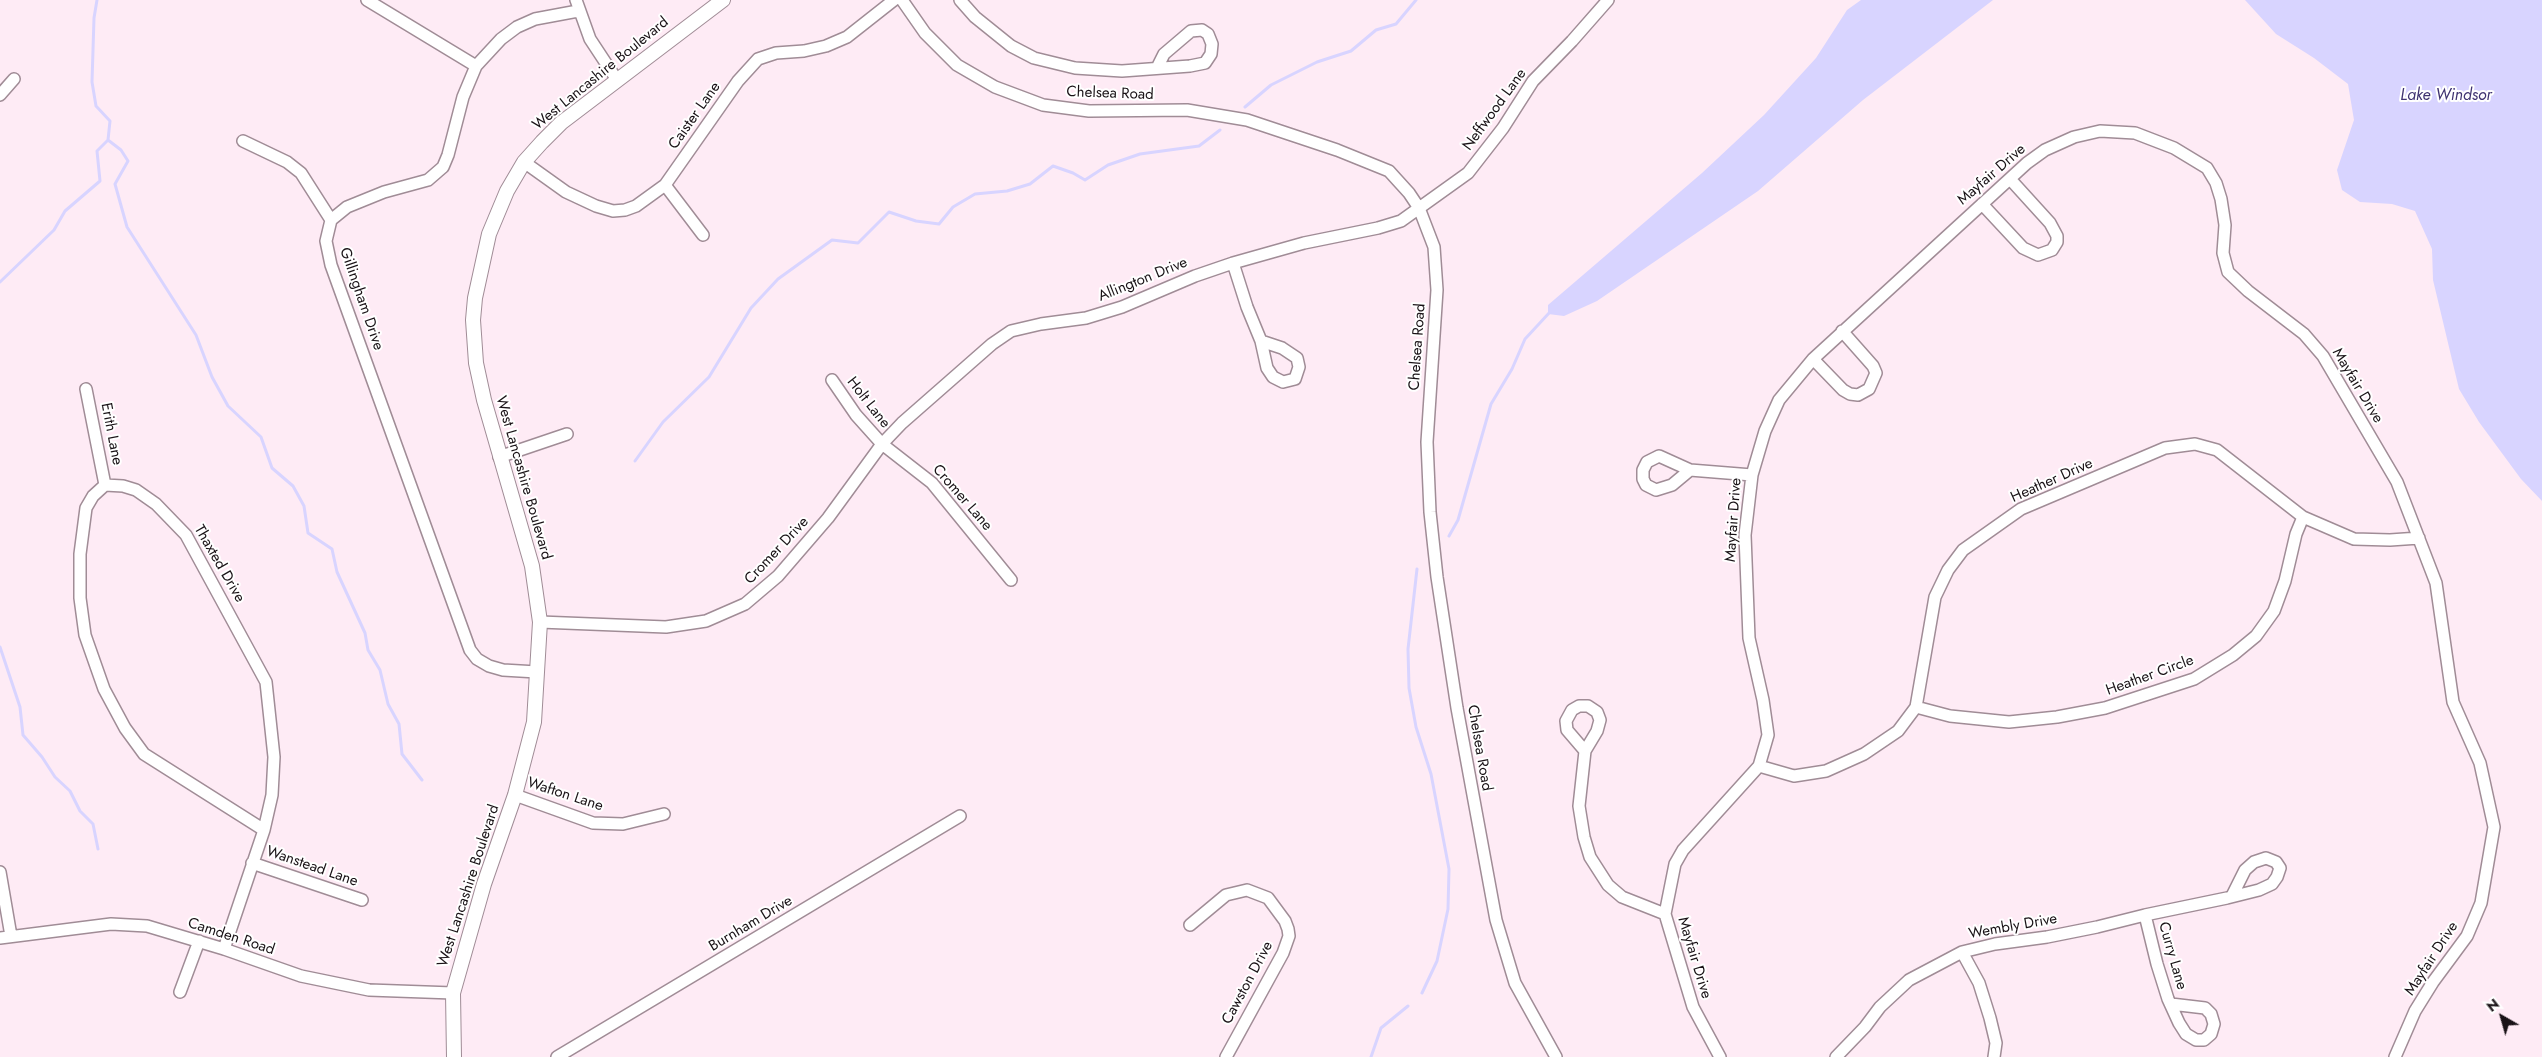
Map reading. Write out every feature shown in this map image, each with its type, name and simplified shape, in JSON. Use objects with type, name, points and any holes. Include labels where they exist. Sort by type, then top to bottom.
[{"type":"main road","name":"West Lancashire Boulevard","points":[[454,1057],[452,993],[484,884],[515,795],[534,722],[540,622],[532,566],[499,457],[476,363],[473,320],[477,283],[489,234],[507,191],[524,162],[561,123],[723,0]]},
{"type":"street","points":[[367,0],[476,66]]},
{"type":"street","name":"Caister Lane","points":[[524,162],[566,192],[596,206],[614,211],[636,206],[665,185],[738,81],[758,59],[776,52],[804,51],[826,46],[847,37],[894,0]]},
{"type":"street","name":"Chelsea Road","points":[[902,0],[925,33],[957,65],[995,88],[1043,105],[1089,110],[1187,110],[1247,120],[1336,150],[1388,172],[1409,193],[1419,208],[1434,247],[1437,290],[1427,442],[1430,512],[1437,576],[1454,689],[1496,920],[1515,983],[1556,1057]]},
{"type":"street","points":[[960,0],[992,31],[1034,58],[1083,69],[1122,71],[1157,68],[1205,63],[1211,54],[1212,44],[1208,34],[1202,30],[1191,31],[1164,54],[1157,68]]},
{"type":"street","name":"Neffwood Lane","points":[[1419,208],[1468,173],[1503,128],[1533,80],[1572,41],[1608,0]]},
{"type":"street","points":[[243,141],[287,162],[301,174],[331,220],[347,207],[365,198],[428,180],[436,174],[448,155],[463,97],[476,66],[500,38],[518,27],[536,19],[577,6],[590,39],[617,80]]},
{"type":"street","points":[[0,95],[14,79]]},
{"type":"street","name":"Mayfair Drive","points":[[1720,1057],[1693,1007],[1665,914],[1675,864],[1683,850],[1760,766],[1768,735],[1763,700],[1749,638],[1745,535],[1752,475],[1765,431],[1779,400],[1813,359],[1982,204],[2045,150],[2074,137],[2100,131],[2135,133],[2174,148],[2207,168],[2216,183],[2221,200],[2224,225],[2223,253],[2228,272],[2248,291],[2304,334],[2323,356],[2397,482],[2436,584],[2453,702],[2480,763],[2494,827],[2482,903],[2467,936],[2433,982],[2416,1011],[2396,1057]]},
{"type":"street","points":[[1982,204],[2023,248],[2038,255],[2052,250],[2057,242],[2057,236],[2050,222],[2010,179]]},
{"type":"street","points":[[665,185],[702,235]]},
{"type":"street","name":"Allington Drive","points":[[882,444],[966,366],[1011,332],[1041,324],[1104,313],[1233,262],[1304,242],[1378,228],[1400,221],[1419,208]]},
{"type":"street","name":"Gillingham Drive","points":[[331,220],[326,241],[331,265],[468,645],[478,659],[489,666],[503,670],[537,672]]},
{"type":"street","points":[[1233,262],[1247,307],[1261,342]]},
{"type":"street","points":[[1813,359],[1843,390],[1858,396],[1869,389],[1876,373],[1873,366],[1842,331]]},
{"type":"street","name":"Holt Lane","points":[[832,380],[856,415],[882,444]]},
{"type":"street","name":"Erith Lane","points":[[86,389],[105,485]]},
{"type":"street","points":[[499,457],[567,434]]},
{"type":"street","name":"Cromer Lane","points":[[882,444],[932,483],[1011,580]]},
{"type":"street","name":"Cromer Drive","points":[[540,622],[666,627],[706,621],[745,604],[778,576],[828,518],[882,444]]},
{"type":"street","name":"Heather Drive","points":[[1760,766],[1794,776],[1826,771],[1864,754],[1898,731],[1916,707],[1935,597],[1948,570],[1963,550],[2021,509],[2165,448],[2195,444],[2217,450],[2303,518],[2354,539],[2390,540],[2418,538]]},
{"type":"street","points":[[1690,470],[1752,475]]},
{"type":"street","points":[[105,485],[93,496],[86,508],[80,563],[80,598],[85,635],[104,689],[125,728],[144,754],[264,830]]},
{"type":"street","name":"Thaxted Drive","points":[[105,485],[123,486],[136,490],[156,504],[186,534],[266,682],[271,709],[275,776],[264,830],[224,949]]},
{"type":"street","name":"Heather Circle","points":[[1916,707],[1950,716],[2009,722],[2057,717],[2105,708],[2194,679],[2233,655],[2256,636],[2274,611],[2285,581],[2296,534],[2303,518]]},
{"type":"street","points":[[1585,751],[1579,806],[1584,837],[1590,857],[1608,885],[1622,897],[1665,914]]},
{"type":"street","name":"Wafton Lane","points":[[515,795],[594,823],[623,824],[664,814]]},
{"type":"street","name":"Burnham Drive","points":[[557,1057],[960,816]]},
{"type":"street","name":"Wanstead Lane","points":[[252,863],[362,900]]},
{"type":"street","points":[[0,872],[6,937]]},
{"type":"street","name":"Cawston Drive","points":[[1190,925],[1226,895],[1247,890],[1268,898],[1285,921],[1288,929],[1289,936],[1283,953],[1226,1057]]},
{"type":"street","name":"Wembly Drive","points":[[1836,1057],[1865,1027],[1880,1007],[1909,980],[1962,952],[1995,944],[2047,937],[2232,896]]},
{"type":"street","name":"Curry Lane","points":[[2145,915],[2157,964],[2171,1004]]},
{"type":"street","name":"Camden Road","points":[[6,937],[111,924],[147,926],[224,949],[301,976],[369,990],[452,993]]},
{"type":"street","points":[[180,992],[199,941]]},
{"type":"street","points":[[1962,952],[1979,983],[1988,1009],[1996,1044],[1994,1057]]},
{"type":"water","points":[[1861,0],[1993,0],[1863,100],[1758,191],[1597,301],[1564,316],[1548,314],[1548,305],[1702,173],[1764,115],[1816,58],[1847,10]]},
{"type":"water","name":"Lake Windsor","points":[[2245,0],[2542,0],[2542,501],[2521,479],[2479,422],[2459,389],[2433,280],[2432,249],[2415,211],[2392,204],[2360,202],[2342,190],[2337,170],[2354,120],[2348,84],[2314,58],[2276,34]]},
{"type":"waterway","points":[[97,0],[94,18],[92,82],[96,106],[110,121],[108,140],[121,150],[128,161],[115,184],[127,227],[196,335],[212,377],[228,406],[261,437],[272,468],[293,486],[304,506],[308,533],[332,549],[337,572],[365,633],[368,650],[380,670],[388,704],[399,724],[402,754],[422,780]]},
{"type":"waterway","points":[[1245,107],[1271,85],[1317,62],[1351,51],[1376,30],[1396,24],[1416,0]]},
{"type":"waterway","points":[[635,461],[663,422],[709,377],[751,308],[778,279],[832,240],[858,243],[889,212],[916,221],[939,224],[953,207],[975,194],[1007,191],[1030,184],[1053,166],[1073,173],[1085,180],[1108,165],[1140,154],[1199,146],[1220,130]]},
{"type":"waterway","points":[[0,282],[54,230],[65,211],[100,181],[97,151],[108,140]]},
{"type":"waterway","points":[[1449,536],[1458,520],[1491,404],[1512,369],[1525,339],[1550,312]]},
{"type":"waterway","points":[[1417,569],[1408,649],[1409,688],[1416,727],[1431,774],[1449,869],[1448,909],[1437,961],[1422,993]]},
{"type":"waterway","points":[[0,647],[20,707],[23,735],[42,757],[55,777],[70,791],[80,811],[93,824],[98,849]]},
{"type":"waterway","points":[[1371,1057],[1381,1028],[1408,1006]]}]
